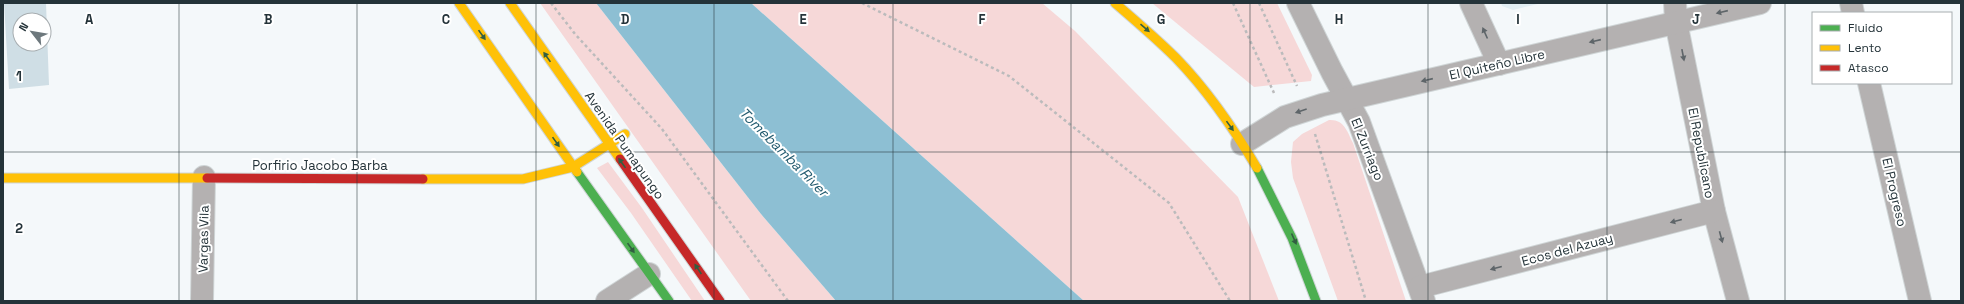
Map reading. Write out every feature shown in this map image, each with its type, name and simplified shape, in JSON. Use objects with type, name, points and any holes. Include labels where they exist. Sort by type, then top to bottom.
[{"type":"main road","points":[[460,3],[573,167],[669,301]]},
{"type":"main road","name":"Avenida Pumapungo","points":[[510,3],[720,301]]},
{"type":"main road","points":[[1115,3],[1152,35],[1184,67],[1208,96],[1242,144],[1277,203],[1304,265],[1316,301]]},
{"type":"main road","name":"Porfirio Jacobo Barba","points":[[3,178],[204,177],[523,179],[573,167],[625,134]]},
{"type":"street","name":"El Zurriago","points":[[1298,3],[1359,122],[1422,294]]},
{"type":"street","points":[[1472,3],[1499,64]]},
{"type":"street","name":"El Quiteño Libre","points":[[1242,144],[1285,117],[1307,109],[1499,64],[1676,13],[1760,3]]},
{"type":"street","name":"El Republicano","points":[[1676,13],[1714,211],[1738,301]]},
{"type":"street","name":"El Progreso","points":[[1869,84],[1920,301]]},
{"type":"street","name":"Vargas Vila","points":[[202,301],[204,177]]},
{"type":"street","name":"Ecos del Azuay","points":[[1422,294],[1714,211]]},
{"type":"street","points":[[607,301],[649,274]]},
{"type":"path","points":[[551,3],[575,34],[662,129],[788,301]]},
{"type":"path","points":[[862,3],[1009,76],[1169,203],[1230,301]]},
{"type":"path","points":[[1233,3],[1285,117]]},
{"type":"path","points":[[1259,3],[1307,109],[1366,301]]},
{"type":"shaded area","points":[[540,3],[596,3],[761,214],[836,301],[751,301]]},
{"type":"shaded area","points":[[751,3],[1042,3],[1075,31],[1238,197],[1279,301],[1084,301]]},
{"type":"shaded area","points":[[1152,3],[1277,3],[1312,75],[1311,81],[1254,87]]},
{"type":"shaded area","points":[[1501,3],[1542,3],[1513,10],[1502,6]]},
{"type":"shaded area","points":[[1329,120],[1338,121],[1342,124],[1347,130],[1353,143],[1406,301],[1338,301],[1293,178],[1291,162],[1293,142],[1302,134]]},
{"type":"shaded area","points":[[608,162],[642,208],[705,301],[692,301],[631,213],[597,168]]},
{"type":"water","name":"Tomebamba River","points":[[596,3],[751,3],[1084,301],[836,301],[761,214]]},
{"type":"building","points":[[4,3],[46,3],[46,12],[12,12],[12,52],[48,52],[49,85],[9,89]]},
{"type":"traffic: fast","points":[[1257,168],[1292,238],[1316,301]]},
{"type":"traffic: fast","points":[[577,172],[669,301]]},
{"type":"traffic: slow","points":[[459,3],[577,172]]},
{"type":"traffic: slow","points":[[510,3],[620,159]]},
{"type":"traffic: slow","points":[[1115,3],[1139,23],[1188,71],[1220,111],[1257,168]]},
{"type":"traffic: slow","points":[[423,179],[523,179],[573,167],[625,134]]},
{"type":"traffic: slow","points":[[3,178],[207,178]]},
{"type":"traffic: jam","points":[[620,159],[720,301]]},
{"type":"traffic: jam","points":[[207,178],[423,179]]}]
